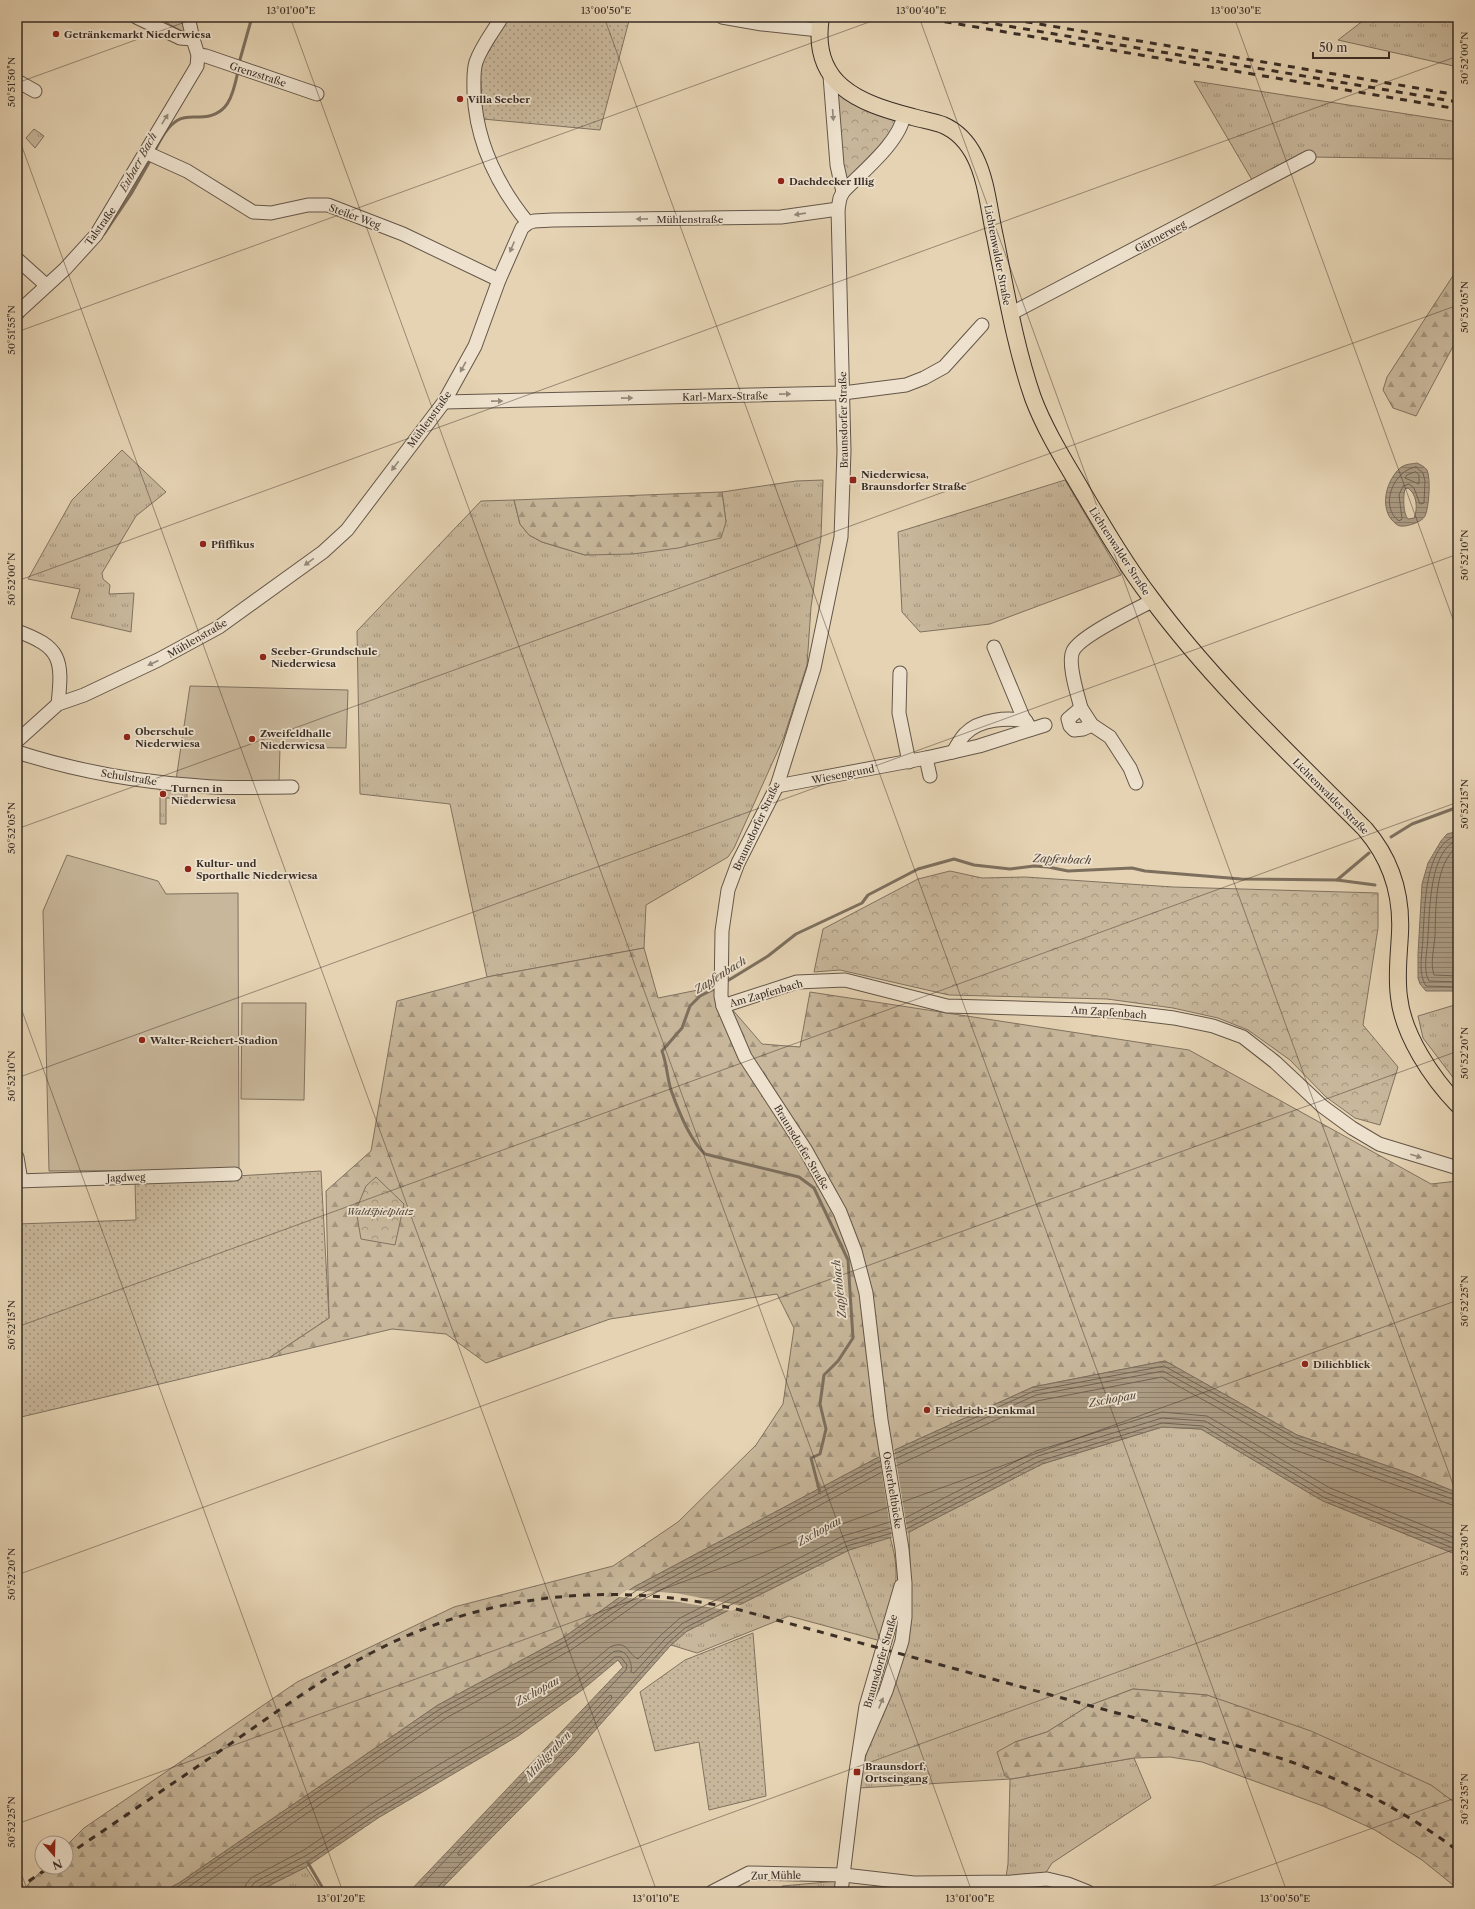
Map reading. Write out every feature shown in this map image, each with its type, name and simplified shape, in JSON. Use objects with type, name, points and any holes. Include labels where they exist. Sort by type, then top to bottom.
[{"type":"main road","name":"Lichtenwalder Straße","points":[[820,24],[823,58],[830,76],[846,92],[859,100],[904,115],[929,120],[951,130],[959,135],[974,155],[985,189],[1020,357],[1034,400],[1049,432],[1095,512],[1134,575],[1152,600],[1218,680],[1365,829],[1382,851],[1396,884],[1399,904],[1400,933],[1396,966],[1399,999],[1405,1021],[1413,1042],[1425,1064],[1458,1105]]},
{"type":"street","points":[[136,17],[180,38],[193,39]]},
{"type":"street","points":[[188,17],[198,55]]},
{"type":"street","points":[[722,17],[762,24],[820,24]]},
{"type":"street","points":[[500,20],[480,52],[476,62],[474,83],[477,123],[494,171],[511,202],[528,223]]},
{"type":"street","name":"Grenzstraße","points":[[198,55],[206,56],[317,94]]},
{"type":"street","name":"Talstraße","points":[[17,313],[65,269],[96,235],[120,198],[152,155],[198,66],[198,55]]},
{"type":"street","name":"Braunsdorfer Straße","points":[[830,76],[837,165],[843,192]]},
{"type":"street","points":[[17,81],[35,91]]},
{"type":"street","name":"Braunsdorfer Straße","points":[[883,1432],[866,1293],[848,1231],[840,1212],[805,1149],[745,1057],[722,1001],[721,974],[722,931],[728,890],[738,863],[777,786],[814,668],[841,537],[844,465],[838,209],[840,198],[843,192],[894,139],[902,124],[904,115]]},
{"type":"street","name":"Steiler Weg","points":[[152,155],[187,171],[253,212],[271,213],[308,205],[328,205],[403,234],[499,280]]},
{"type":"street","name":"Gärtnerweg","points":[[1010,314],[1309,157]]},
{"type":"street","name":"Mühlenstraße","points":[[17,740],[58,704],[84,695],[158,660],[210,632],[323,552],[347,530],[444,402],[475,346],[499,280],[518,235],[528,223],[534,221],[553,220],[781,217],[838,209]]},
{"type":"street","points":[[17,259],[46,286]]},
{"type":"street","name":"Karl-Marx-Straße","points":[[444,402],[842,393],[906,385],[924,378],[944,367],[982,325]]},
{"type":"street","points":[[1136,783],[1130,768],[1110,737],[1092,725],[1081,708],[1071,666],[1072,652],[1083,640],[1152,600]]},
{"type":"street","points":[[17,631],[37,638],[50,648],[56,656],[59,664],[60,681],[58,704]]},
{"type":"street","points":[[994,647],[1029,725]]},
{"type":"street","points":[[900,673],[899,713],[909,762]]},
{"type":"street","points":[[1081,708],[1068,719],[1070,726],[1074,730],[1083,729],[1092,725]]},
{"type":"street","name":"Wiesengrund","points":[[953,752],[965,734],[974,727],[1000,720],[1029,725],[1045,724]]},
{"type":"street","name":"Wiesengrund","points":[[777,786],[909,762],[979,746],[1029,725]]},
{"type":"street","name":"Schulstraße","points":[[17,752],[47,762],[128,779],[201,786],[292,787]]},
{"type":"street","points":[[926,758],[930,776]]},
{"type":"street","name":"Am Zapfenbach","points":[[722,1001],[797,982],[845,980],[947,1006],[1116,1011],[1174,1018],[1213,1026],[1243,1037],[1275,1062],[1322,1106],[1352,1128],[1379,1144],[1458,1168]]},
{"type":"street","points":[[17,1157],[19,1181]]},
{"type":"street","name":"Jagdweg","points":[[19,1181],[235,1174]]},
{"type":"street","name":"Oesterheltbücke","points":[[883,1432],[902,1549]]},
{"type":"street","name":"Braunsdorfer Straße","points":[[841,1892],[866,1706],[904,1572],[902,1549]]},
{"type":"street","name":"Zur Mühle","points":[[712,1892],[750,1873],[844,1875],[914,1883],[1011,1882],[1047,1879],[1068,1884],[1084,1891]]},
{"type":"green space","points":[[156,17],[185,17],[189,36],[176,35],[182,31]]},
{"type":"green space","points":[[509,17],[630,17],[600,130],[483,119],[480,66]]},
{"type":"green space","points":[[1368,17],[1458,17],[1458,67],[1338,40]]},
{"type":"green space","points":[[830,76],[903,124],[843,192]]},
{"type":"green space","points":[[1194,81],[1458,122],[1458,159],[1309,157],[1255,185]]},
{"type":"green space","points":[[34,129],[44,136],[35,148],[26,138]]},
{"type":"green space","points":[[1458,268],[1458,337],[1416,416],[1393,408],[1383,390],[1387,377]]},
{"type":"green space","points":[[122,450],[166,492],[136,516],[102,573],[103,579],[110,585],[109,594],[134,593],[131,632],[71,618],[80,589],[28,579],[72,500]]},
{"type":"green space","points":[[823,480],[821,537],[811,607],[807,665],[784,737],[734,848],[728,857],[646,905],[644,948],[487,977],[450,804],[360,794],[357,631],[481,501],[514,500],[520,524],[529,535],[542,542],[585,555],[726,522],[722,492],[796,481]]},
{"type":"green space","points":[[1065,480],[1121,575],[990,624],[920,632],[902,612],[898,532]]},
{"type":"green space","points":[[722,492],[726,522],[721,538],[678,548],[633,554],[585,555],[542,542],[529,535],[520,524],[514,500]]},
{"type":"green space","points":[[190,686],[348,690],[346,748],[280,747],[279,783],[176,780]]},
{"type":"green space","points":[[160,790],[187,790],[187,798],[166,798],[166,824],[160,824]]},
{"type":"green space","name":"Walter-Reichert-Stadion","points":[[67,855],[158,881],[166,894],[238,893],[239,1170],[49,1171],[43,911]]},
{"type":"green space","points":[[950,871],[982,878],[1025,877],[1173,887],[1378,893],[1378,928],[1363,1025],[1398,1067],[1380,1125],[1355,1118],[1326,1097],[1290,1060],[1248,1030],[1218,1018],[1173,1008],[1107,999],[949,995],[840,970],[814,972],[823,929],[918,879]]},
{"type":"green space","points":[[644,948],[658,998],[713,987],[762,1044],[800,1047],[810,992],[1189,1050],[1431,1184],[1458,1181],[1458,1493],[1411,1474],[1297,1435],[1165,1361],[1033,1387],[875,1459],[634,1587],[563,1638],[438,1705],[179,1883],[162,1892],[21,1892],[37,1875],[74,1875],[74,1838],[84,1828],[297,1682],[454,1607],[613,1566],[678,1522],[756,1445],[783,1404],[794,1328],[777,1294],[610,1319],[486,1363],[446,1334],[392,1329],[269,1358],[329,1318],[326,1191],[371,1151],[397,1001],[487,977]]},
{"type":"green space","points":[[242,1003],[306,1003],[304,1100],[241,1099]]},
{"type":"green space","points":[[1458,1004],[1458,1084],[1423,1038],[1418,1016]]},
{"type":"green space","points":[[321,1171],[329,1318],[269,1358],[17,1418],[17,1224],[136,1220],[135,1182]]},
{"type":"green space","name":"Waldspielplatz","points":[[376,1177],[404,1204],[395,1245],[361,1239],[356,1210],[366,1186]]},
{"type":"green space","points":[[1162,1427],[1201,1429],[1323,1501],[1458,1555],[1458,1805],[1430,1785],[1207,1695],[1133,1689],[1088,1706],[1047,1732],[1015,1742],[1011,1779],[1134,1758],[1151,1798],[1052,1863],[1045,1874],[1006,1877],[1008,1864],[1010,1779],[859,1788],[869,1741],[911,1597],[909,1532],[1042,1464]]},
{"type":"green space","points":[[890,1537],[896,1566],[895,1590],[893,1602],[881,1641],[789,1616],[697,1653],[671,1645],[687,1631],[849,1550]]},
{"type":"green space","points":[[753,1633],[766,1796],[709,1810],[699,1742],[655,1751],[640,1692],[685,1660]]},
{"type":"green space","points":[[1133,1689],[1207,1695],[1311,1731],[1431,1785],[1458,1805],[1458,1889],[1422,1860],[1375,1830],[1323,1806],[1202,1762],[1170,1757],[1134,1758],[1011,1779],[1005,1776],[997,1752],[1015,1742],[1047,1732],[1088,1706]]},
{"type":"green space","points":[[306,1867],[322,1892],[256,1892]]},
{"type":"green space","points":[[838,1881],[836,1892],[778,1892],[782,1886]]},
{"type":"water","points":[[1417,463],[1427,470],[1428,474],[1428,507],[1425,516],[1418,522],[1406,526],[1400,526],[1391,519],[1388,513],[1386,506],[1386,492],[1395,473],[1400,468]],"holes":[[[1408,488],[1415,498],[1416,510],[1414,518],[1408,519],[1404,509],[1404,496],[1405,489]]]},
{"type":"water","points":[[1458,831],[1458,991],[1426,991],[1420,984],[1418,978],[1422,884],[1428,863],[1441,841],[1447,834]]},
{"type":"water","points":[[1165,1361],[1297,1435],[1411,1474],[1458,1493],[1458,1555],[1323,1501],[1201,1429],[1162,1427],[1042,1464],[909,1532],[849,1550],[687,1631],[671,1645],[574,1754],[438,1892],[409,1892],[623,1667],[618,1660],[582,1690],[518,1736],[378,1818],[306,1867],[256,1892],[162,1892],[179,1883],[438,1705],[563,1638],[634,1587],[875,1459],[1033,1387]]},
{"type":"pier","points":[[894,1448],[908,1535],[892,1539],[879,1455]]},
{"type":"pier","points":[[627,1590],[676,1593],[742,1606],[731,1611],[673,1601],[617,1597]]},
{"type":"waterway","name":"Eubaer Bach","points":[[239,63],[252,17]]},
{"type":"waterway","name":"Eubaer Bach","points":[[154,152],[167,130],[178,120],[186,117],[209,116],[223,109],[231,97],[238,71]]},
{"type":"waterway","name":"Eubaer Bach","points":[[104,234],[131,194],[151,159]]},
{"type":"waterway","name":"Eubaer Bach","points":[[17,321],[23,316]]},
{"type":"waterway","name":"Zapfenbach","points":[[1391,837],[1412,824],[1458,807]]},
{"type":"waterway","name":"Zapfenbach","points":[[724,983],[768,956],[796,934],[862,903],[868,895],[918,869],[954,859],[974,865],[1010,869],[1034,866],[1068,871],[1132,868],[1145,871],[1241,879],[1337,880],[1369,853]]},
{"type":"waterway","points":[[1337,880],[1375,885]]},
{"type":"waterway","name":"Zapfenbach","points":[[718,987],[700,996],[690,1006],[682,1028],[662,1051],[671,1090],[685,1124],[694,1141],[705,1154],[799,1177],[814,1188],[848,1260],[853,1338],[838,1361],[824,1375],[820,1404],[826,1429],[820,1454],[811,1458],[820,1493]]},
{"type":"waterway","points":[[308,1863],[325,1892]]},
{"type":"railway","points":[[917,17],[1458,109]]},
{"type":"railway","points":[[954,17],[1458,102]]},
{"type":"railway","points":[[998,17],[1458,95]]},
{"type":"railway","points":[[74,1851],[304,1693],[379,1649],[422,1630],[466,1615],[510,1604],[556,1597],[602,1595],[648,1596],[694,1601],[740,1610],[1267,1754],[1293,1762],[1367,1794],[1414,1821],[1458,1851]]},
{"type":"railway","points":[[17,1889],[38,1875]]},
{"type":"place","name":"Getränkemarkt Niederwiesa","points":[[56,34]]},
{"type":"place","name":"Villa Seeber","points":[[460,99]]},
{"type":"place","name":"Dachdecker Illig","points":[[781,181]]},
{"type":"place","name":"Niederwiesa, Braunsdorfer Straße","points":[[853,480]]},
{"type":"place","name":"Pfiffikus","points":[[203,544]]},
{"type":"place","name":"Seeber-Grundschule Niederwiesa","points":[[263,657]]},
{"type":"place","name":"Oberschule Niederwiesa","points":[[127,737]]},
{"type":"place","name":"Zweifeldhalle Niederwiesa","points":[[252,739]]},
{"type":"place","name":"Turnen in Niederwiesa","points":[[163,794]]},
{"type":"place","name":"Kultur- und Sporthalle Niederwiesa","points":[[188,869]]},
{"type":"place","name":"Walter-Reichert-Stadion","points":[[142,1040]]},
{"type":"place","name":"Dilichblick","points":[[1305,1364]]},
{"type":"place","name":"Friedrich-Denkmal","points":[[927,1410]]},
{"type":"place","name":"Braunsdorf, Ortseingang","points":[[857,1772]]},
{"type":"water label","name":"Zschopau","points":[[1112,1399]]},
{"type":"water label","name":"Zschopau","points":[[819,1531]]},
{"type":"water label","name":"Zschopau","points":[[537,1691]]},
{"type":"water label","name":"Mühlgraben","points":[[548,1755]]}]
